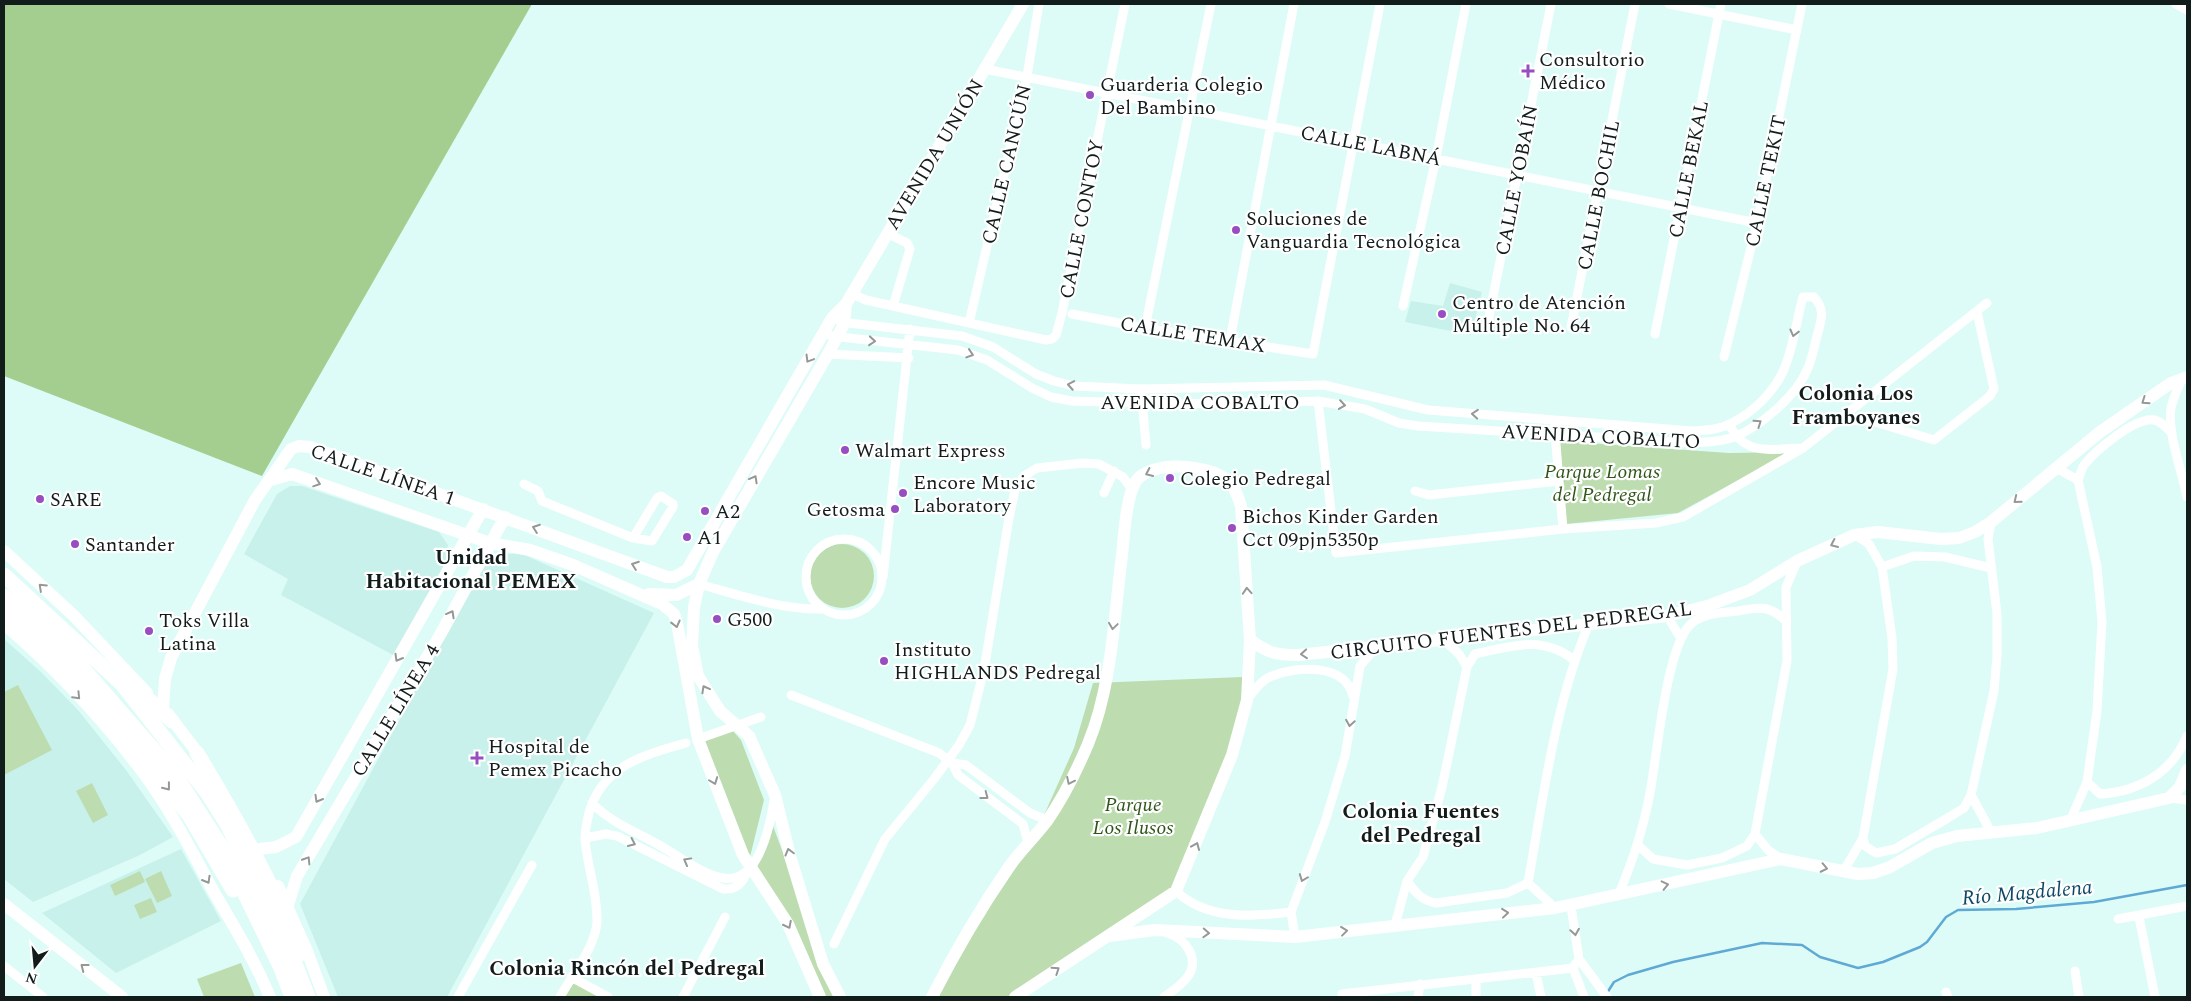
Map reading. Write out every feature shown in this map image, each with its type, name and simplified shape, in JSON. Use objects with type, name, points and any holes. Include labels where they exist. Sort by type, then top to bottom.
[{"type":"highway","points":[[4,575],[65,619],[115,669],[168,714]]},
{"type":"highway","points":[[4,575],[122,684],[206,791],[227,824],[244,858],[296,966],[308,997]]},
{"type":"highway","points":[[4,584],[49,623],[115,688],[169,755],[218,822],[285,957],[300,997]]},
{"type":"highway","points":[[4,596],[58,640],[174,773],[223,849],[281,968],[292,997]]},
{"type":"highway","points":[[4,610],[67,650]]},
{"type":"highway","points":[[4,610],[90,690],[189,815],[265,945],[287,997]]},
{"type":"highway","points":[[31,648],[90,690]]},
{"type":"highway","points":[[197,753],[230,807],[284,912],[317,997]]},
{"type":"street","name":"AVENIDA UNIÓN","points":[[681,574],[692,563],[832,318],[849,299],[1023,4]]},
{"type":"street","name":"CALLE CANCÚN","points":[[969,323],[1027,76],[1040,4]]},
{"type":"street","name":"CALLE CONTOY","points":[[969,323],[1046,340],[1052,339],[1056,335],[1125,4]]},
{"type":"street","points":[[1145,328],[1211,4]]},
{"type":"street","points":[[1230,340],[1269,124],[1294,4]]},
{"type":"street","points":[[1353,141],[1380,4]]},
{"type":"street","points":[[1403,306],[1436,158],[1466,4]]},
{"type":"street","name":"CALLE YOBAÍN","points":[[1487,327],[1550,4]]},
{"type":"street","name":"CALLE BOCHIL","points":[[1571,327],[1635,4]]},
{"type":"street","points":[[1669,4],[1797,30]]},
{"type":"street","name":"CALLE BEKAL","points":[[1655,334],[1721,4]]},
{"type":"street","name":"CALLE TEKIT","points":[[1724,358],[1757,223],[1802,4]]},
{"type":"street","points":[[2176,4],[2187,10]]},
{"type":"street","name":"CALLE LABNÁ","points":[[985,69],[1189,108],[1757,223]]},
{"type":"street","name":"CALLE TEMAX","points":[[1072,314],[1145,328],[1313,354],[1353,141]]},
{"type":"street","points":[[888,233],[909,245],[893,306]]},
{"type":"street","name":"AVENIDA COBALTO","points":[[824,333],[837,338],[958,350],[987,360],[1032,388],[1051,397],[1099,404],[1318,401],[1365,409],[1399,423],[1418,426],[1692,443],[1718,442],[1735,437],[1759,423],[1786,400],[1807,371],[1822,317],[1821,305],[1814,297],[1802,296],[1786,364],[1774,388],[1756,407],[1729,424],[1715,429],[1692,431],[1428,410],[1324,385],[1142,389],[1100,388],[1054,381],[1036,374],[993,347],[962,336],[844,324],[832,318]]},
{"type":"street","name":"AVENIDA UNIÓN","points":[[840,997],[823,964],[790,856],[775,795],[749,736],[737,724],[720,712],[698,676],[692,646],[692,623],[699,584],[713,552],[837,338],[844,324],[849,299]]},
{"type":"street","points":[[849,299],[893,306],[969,323]]},
{"type":"street","points":[[1318,401],[1336,553],[1563,529],[1656,523],[1683,517],[1803,448],[1987,303]]},
{"type":"street","points":[[1839,420],[1872,422],[1926,439],[1938,438],[1990,396],[1994,389],[1977,312]]},
{"type":"street","points":[[641,594],[676,595],[699,584],[742,596],[808,610],[823,609],[846,615],[857,613],[876,599],[881,589],[883,577],[910,345],[910,330]]},
{"type":"street","points":[[828,354],[908,358]]},
{"type":"street","points":[[2185,378],[2172,406],[2172,433],[2187,497]]},
{"type":"street","name":"CIRCUITO FUENTES DEL PEDREGAL","points":[[1250,640],[1269,653],[1278,655],[1376,647],[1667,616],[1707,606],[1750,590],[1797,561],[1854,535],[1878,532],[1941,539],[1959,538],[1975,532],[1991,522],[2100,432],[2171,383],[2185,378]]},
{"type":"street","points":[[1142,389],[1146,445]]},
{"type":"street","points":[[2070,821],[2086,782],[2097,711],[2102,622],[2097,567],[2078,480],[2084,465],[2103,447],[2140,421],[2154,420],[2164,425],[2172,433]]},
{"type":"street","points":[[1554,421],[1563,529]]},
{"type":"street","points":[[1729,424],[1735,437],[1748,448],[1771,450],[1803,448]]},
{"type":"street","name":"CALLE LÍNEA 1","points":[[271,480],[279,464],[291,449],[299,446],[310,447],[667,576],[681,574]]},
{"type":"street","points":[[834,944],[885,840],[950,761],[970,725],[978,700],[1016,490],[1024,476],[1037,468],[1083,463],[1099,464],[1123,477],[1132,490]]},
{"type":"street","points":[[932,997],[962,941],[1010,866],[1047,820],[1064,792],[1088,743],[1100,705],[1108,661],[1125,529],[1132,490],[1143,474],[1162,468],[1206,468],[1228,480],[1236,491],[1241,506],[1250,640],[1247,700],[1232,755],[1176,891],[1015,997]]},
{"type":"street","points":[[2056,468],[2078,480]]},
{"type":"street","points":[[1104,493],[1114,471]]},
{"type":"street","name":"CALLE LÍNEA 1","points":[[271,480],[292,474],[468,536],[490,543],[530,550],[641,594],[662,604],[674,614],[692,741],[749,871],[771,895],[788,924],[820,997]]},
{"type":"street","points":[[168,714],[165,679],[171,658],[255,500],[271,480]]},
{"type":"street","points":[[1414,491],[1429,495],[1559,481]]},
{"type":"street","points":[[524,484],[538,491],[542,501],[633,538],[652,541],[674,507],[673,504],[660,496],[657,498],[633,538]]},
{"type":"street","name":"CALLE LÍNEA 4","points":[[260,850],[276,847],[296,837],[483,509]]},
{"type":"street","name":"CALLE LÍNEA 4","points":[[288,905],[297,876],[440,635],[505,517]]},
{"type":"street","points":[[1863,838],[1865,846],[1876,853],[1895,849],[1964,808],[1971,795],[1994,691],[1997,656],[1997,614],[1988,538],[1991,522]]},
{"type":"street","points":[[1843,872],[1863,838],[1893,669],[1892,638],[1882,567],[1869,544],[1854,535]]},
{"type":"street","points":[[823,609],[813,600],[807,588],[805,575],[808,562],[815,551],[826,543],[845,538],[864,544],[874,552],[881,564],[883,577]]},
{"type":"street","points":[[573,566],[574,555],[582,545]]},
{"type":"street","points":[[4,551],[74,616],[131,678],[168,714],[212,770],[260,850],[288,905],[324,997]]},
{"type":"street","points":[[1882,567],[1914,556],[1945,557],[1991,568]]},
{"type":"street","points":[[1639,846],[1653,859],[1687,864],[1722,858],[1747,846],[1755,834],[1787,661],[1786,587],[1797,561]]},
{"type":"street","points":[[1618,896],[1639,846],[1662,714],[1680,637],[1690,624],[1702,617],[1758,608],[1774,610],[1786,621]]},
{"type":"street","points":[[1667,616],[1680,637]]},
{"type":"street","points":[[4,624],[31,648],[86,705],[142,771],[184,838],[249,952],[270,997]]},
{"type":"street","points":[[1528,883],[1545,788],[1574,660],[1589,624]]},
{"type":"street","points":[[1444,640],[1459,654],[1466,667]]},
{"type":"street","points":[[1395,925],[1407,881],[1422,858],[1428,840],[1442,787],[1466,667],[1475,654],[1513,645],[1552,647],[1562,650],[1574,660]]},
{"type":"street","points":[[1295,937],[1291,912],[1325,822],[1344,756],[1360,666],[1376,647]]},
{"type":"street","points":[[1247,700],[1255,689],[1273,675],[1297,671],[1324,670],[1338,674],[1344,680],[1351,689],[1353,700]]},
{"type":"street","points":[[791,695],[939,753],[950,761],[966,765],[1030,813],[1047,820]]},
{"type":"street","points":[[560,997],[592,938],[597,924],[596,897],[585,838],[592,803],[604,780],[620,769],[656,752],[761,717]]},
{"type":"street","points":[[2086,782],[2100,794],[2117,793],[2141,785],[2166,770],[2187,736]]},
{"type":"street","points":[[950,761],[958,775],[1023,824],[1028,842]]},
{"type":"street","points":[[2169,798],[2180,787],[2187,770]]},
{"type":"street","points":[[585,838],[601,835],[617,836],[723,888],[732,889],[740,885],[749,871],[771,821],[775,795]]},
{"type":"street","points":[[1971,795],[1991,832]]},
{"type":"street","points":[[1755,834],[1768,850],[1781,859],[1843,872],[1873,873],[1890,868],[1932,843],[1957,836],[2037,828],[2169,798],[2187,800]]},
{"type":"street","points":[[592,803],[603,814],[692,864],[721,878],[732,878],[749,871]]},
{"type":"street","points":[[655,854],[660,846]]},
{"type":"street","points":[[1106,937],[1155,930],[1295,937],[1555,908],[1618,896],[1781,859]]},
{"type":"street","points":[[458,997],[532,865]]},
{"type":"street","points":[[1407,881],[1417,896],[1436,903],[1508,893],[1528,883]]},
{"type":"street","points":[[1528,883],[1555,908]]},
{"type":"street","points":[[1176,891],[1188,903],[1238,917],[1291,912]]},
{"type":"street","points":[[4,904],[122,997]]},
{"type":"street","points":[[1571,906],[1579,959],[1607,997]]},
{"type":"street","points":[[2118,920],[2187,906]]},
{"type":"street","points":[[684,997],[725,917]]},
{"type":"street","points":[[2139,917],[2155,997]]},
{"type":"street","points":[[231,921],[262,997]]},
{"type":"street","points":[[1155,930],[1179,938],[1190,951],[1193,960],[1192,970],[1181,986],[1164,997]]},
{"type":"street","points":[[307,951],[329,997]]},
{"type":"street","points":[[1342,996],[1420,984],[1476,981],[1572,968],[1579,959]]},
{"type":"street","points":[[4,966],[43,997]]},
{"type":"street","points":[[1572,968],[1581,994]]},
{"type":"street","points":[[2074,971],[2079,997]]},
{"type":"street","points":[[1536,973],[1541,997]]},
{"type":"street","points":[[571,977],[608,997]]},
{"type":"street","points":[[1476,981],[1476,997]]},
{"type":"street","points":[[1418,997],[1420,984]]},
{"type":"shaded area","name":"Centro de Atención Múltiple No. 64","points":[[1450,283],[1482,292],[1471,335],[1405,322],[1411,301],[1443,306]]},
{"type":"shaded area","points":[[290,486],[302,486],[439,532],[448,545],[446,568],[395,656],[281,595],[288,579],[244,554],[277,494]]},
{"type":"shaded area","name":"Hospital de Pemex Picacho","points":[[520,553],[654,613],[447,997],[338,997],[300,904],[483,565],[498,555]]},
{"type":"shaded area","points":[[4,639],[41,672],[78,710],[126,770],[173,837],[140,855],[33,902],[4,879]]},
{"type":"shaded area","points":[[181,849],[221,921],[116,973],[42,913]]},
{"type":"green space","points":[[4,4],[532,4],[262,476],[4,376]]},
{"type":"green space","name":"Parque Lomas del Pedregal","points":[[1560,441],[1729,453],[1790,452],[1678,513],[1566,524]]},
{"type":"green space","points":[[842,544],[860,550],[868,558],[874,576],[868,594],[860,602],[842,608],[824,602],[816,594],[810,576],[816,558],[824,550]]},
{"type":"green space","name":"Parque Los Ilusos","points":[[1242,677],[1242,700],[1232,755],[1176,891],[1015,997],[931,997],[1044,815],[1074,748],[1093,683]]},
{"type":"green space","points":[[18,685],[52,750],[4,775],[4,692]]},
{"type":"green space","points":[[733,731],[741,740],[764,800],[749,861],[699,742]]},
{"type":"green space","points":[[92,783],[108,815],[93,823],[76,791]]},
{"type":"green space","points":[[773,826],[837,997],[823,997],[756,870]]},
{"type":"green space","points":[[140,871],[145,882],[115,896],[110,885]]},
{"type":"green space","points":[[161,871],[172,896],[157,903],[145,879]]},
{"type":"green space","points":[[151,898],[157,912],[140,919],[134,905]]},
{"type":"green space","points":[[241,963],[255,997],[204,997],[197,979]]},
{"type":"green space","points":[[571,981],[601,997],[563,997]]},
{"type":"waterway","name":"Río Magdalena","points":[[1607,993],[1614,982],[1628,975],[1673,962],[1762,943],[1802,945],[1820,957],[1858,968],[1883,962],[1920,947],[1927,942],[1946,917],[1958,910],[2016,909],[2094,902],[2187,885]]},
{"type":"place","name":"Consultorio Médico","points":[[1528,71]]},
{"type":"place","name":"Guarderia Colegio Del Bambino","points":[[1090,95]]},
{"type":"place","name":"Soluciones de Vanguardia Tecnológica","points":[[1236,230]]},
{"type":"place","name":"Centro de Atención Múltiple No. 64","points":[[1442,314]]},
{"type":"place","name":"Walmart Express","points":[[845,450]]},
{"type":"place","name":"Colegio Pedregal","points":[[1170,478]]},
{"type":"place","name":"Encore Music Laboratory","points":[[903,493]]},
{"type":"place","name":"SARE","points":[[40,499]]},
{"type":"place","name":"Getosma","points":[[895,509]]},
{"type":"place","name":"A2","points":[[705,511]]},
{"type":"place","name":"Bichos Kinder Garden Cct 09pjn5350p","points":[[1232,528]]},
{"type":"place","name":"A1","points":[[687,537]]},
{"type":"place","name":"Santander","points":[[75,544]]},
{"type":"place","name":"G500","points":[[717,619]]},
{"type":"place","name":"Toks Villa Latina","points":[[149,631]]},
{"type":"place","name":"Instituto HIGHLANDS Pedregal","points":[[884,661]]},
{"type":"place","name":"Hospital de Pemex Picacho","points":[[477,758]]},
{"type":"district","name":"Colonia Los Framboyanes","points":[[1856,405]]},
{"type":"district","name":"Unidad Habitacional PEMEX","points":[[471,569]]},
{"type":"district","name":"Colonia Fuentes del Pedregal","points":[[1421,823]]},
{"type":"district","name":"Colonia Rincón del Pedregal","points":[[627,968]]}]
